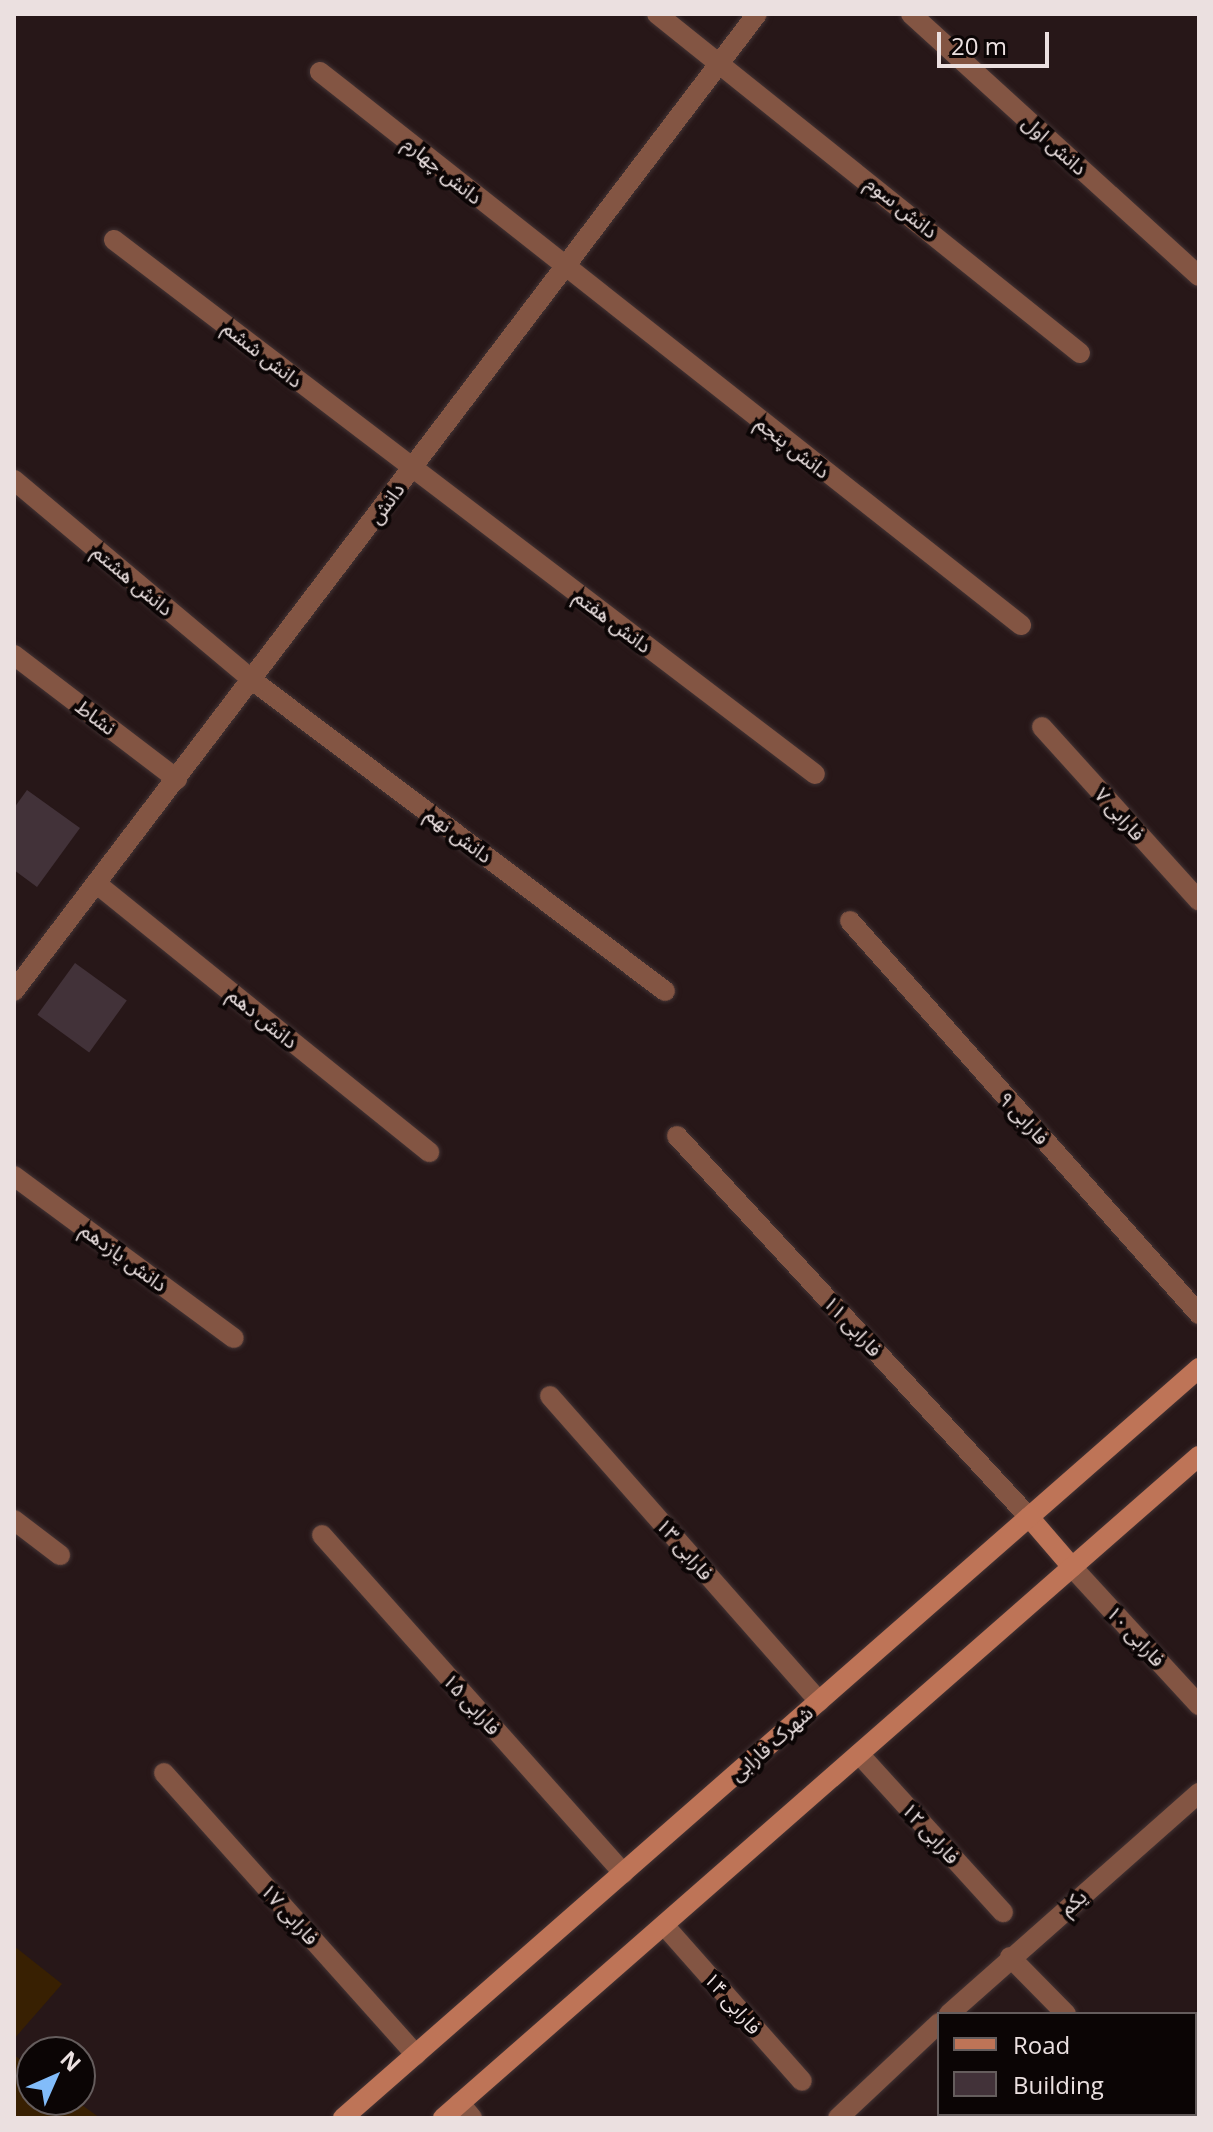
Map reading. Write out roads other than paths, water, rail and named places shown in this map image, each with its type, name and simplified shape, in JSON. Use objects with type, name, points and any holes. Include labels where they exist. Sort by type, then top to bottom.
[{"type":"main road","name":"شهرک فارابی","points":[[343,2118],[1199,1368]]},
{"type":"main road","points":[[443,2118],[466,2111],[664,1925],[1199,1456]]},
{"type":"main road","points":[[1029,1517],[1072,1567]]},
{"type":"street","name":"دانش سوم","points":[[657,14],[723,61],[1080,353]]},
{"type":"street","name":"دانش","points":[[14,991],[757,14]]},
{"type":"street","name":"دانش اول","points":[[911,14],[1199,276]]},
{"type":"street","name":"دانش چهارم","points":[[320,72],[565,268]]},
{"type":"street","name":"دانش ششم","points":[[114,240],[411,469]]},
{"type":"street","name":"دانش پنجم","points":[[565,268],[1021,625]]},
{"type":"street","name":"دانش هفتم","points":[[411,469],[815,774]]},
{"type":"street","name":"دانش هشتم","points":[[14,480],[252,680]]},
{"type":"street","name":"نشاط","points":[[14,655],[177,779]]},
{"type":"street","name":"دانش نهم","points":[[252,680],[665,991]]},
{"type":"street","name":"فارابی ۷","points":[[1042,727],[1199,901]]},
{"type":"street","name":"دانش دهم","points":[[97,884],[429,1152]]},
{"type":"street","name":"فارابی ۹","points":[[850,921],[1199,1314]]},
{"type":"street","name":"فارابی ۱۱","points":[[677,1136],[1029,1517]]},
{"type":"street","name":"دانش یازدهم","points":[[14,1176],[234,1338]]},
{"type":"street","name":"فارابی ۱۳","points":[[550,1396],[819,1701]]},
{"type":"street","points":[[14,1520],[60,1555]]},
{"type":"street","name":"فارابی ۱۵","points":[[322,1535],[623,1873]]},
{"type":"street","name":"فارابی ۱۰","points":[[1072,1567],[1199,1705]]},
{"type":"street","name":"فارابی ۱۲","points":[[859,1754],[1003,1912]]},
{"type":"street","name":"فارابی ۱۷","points":[[164,1773],[416,2055]]},
{"type":"street","name":"یکم","points":[[951,2012],[1199,1793]]},
{"type":"street","name":"فارابی ۱۴","points":[[664,1925],[802,2081]]},
{"type":"street","points":[[1010,1957],[1064,2012]]},
{"type":"street","points":[[838,2118],[937,2025]]}]
